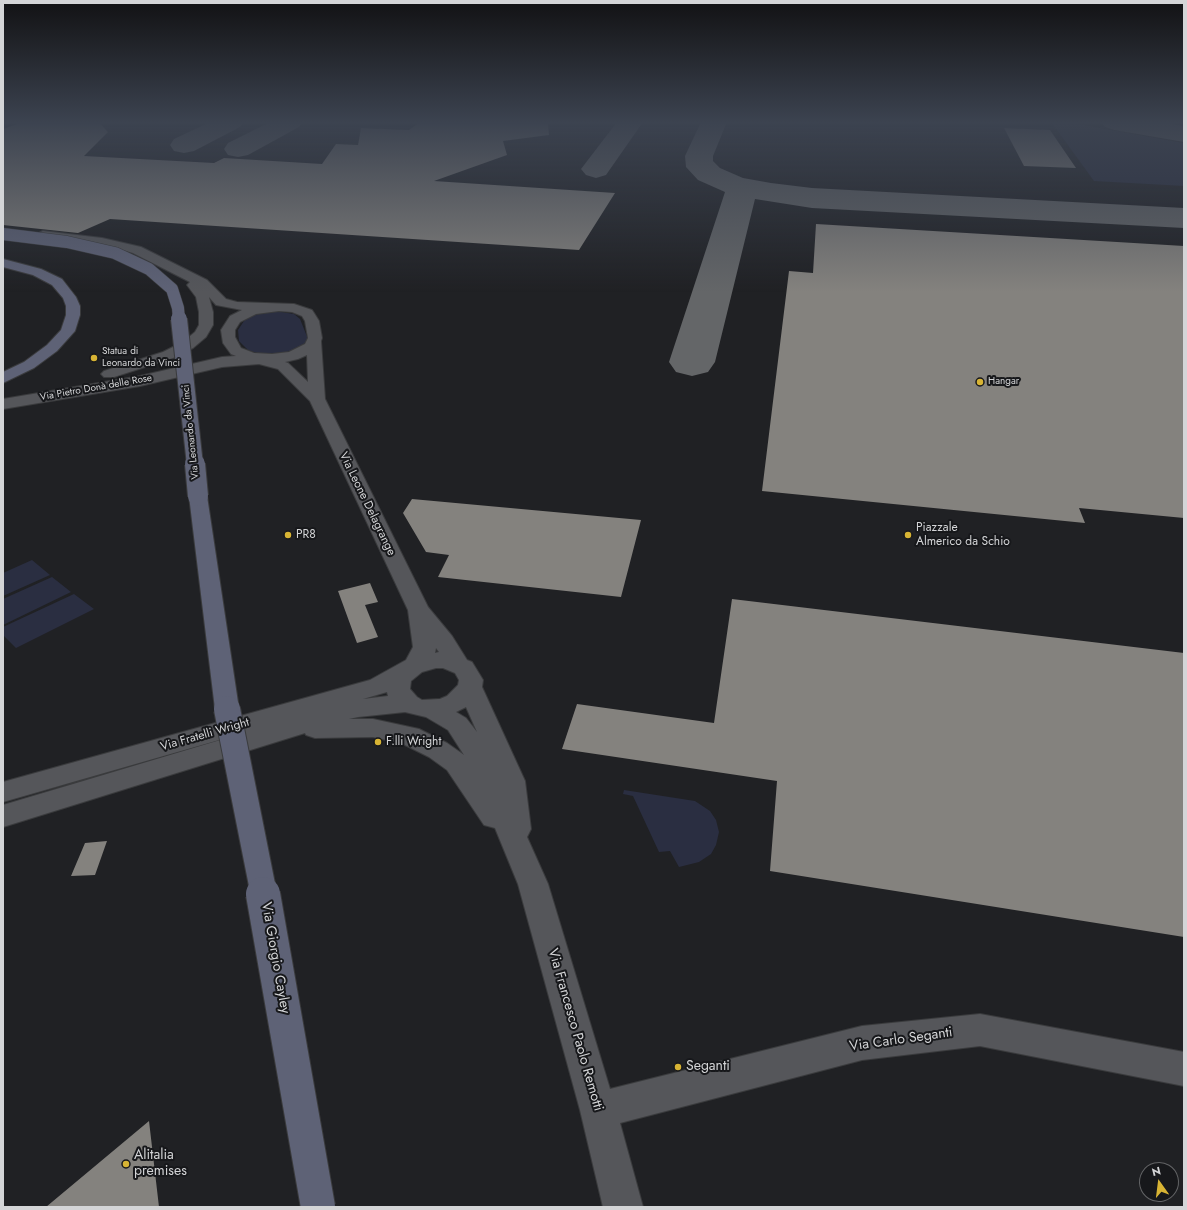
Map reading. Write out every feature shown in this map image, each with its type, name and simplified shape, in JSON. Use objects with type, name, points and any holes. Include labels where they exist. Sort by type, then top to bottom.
[{"type":"main road","name":"Via Leonardo da Vinci","points":[[3,234],[68,242],[125,257],[159,276],[172,289],[176,297],[198,496],[227,709]]},
{"type":"main road","points":[[3,263],[37,272],[57,282],[69,297],[73,306],[73,315],[68,331],[52,348],[29,365],[3,378]]},
{"type":"main road","points":[[3,272],[30,278],[46,285],[66,300],[73,315]]},
{"type":"main road","name":"Via Giorgio Cayley","points":[[227,709],[276,959],[318,1207]]},
{"type":"street","points":[[3,234],[48,234],[112,243],[150,255],[186,276],[207,295],[230,305],[273,307],[294,308],[307,313],[312,321],[315,334],[314,342],[306,350],[293,356],[260,359],[250,357],[236,351],[230,344],[228,330],[235,319],[240,315],[253,310],[273,307]]},
{"type":"street","points":[[3,400],[127,369],[179,350],[196,339],[204,331],[207,316],[207,295]]},
{"type":"street","name":"Via Leone Delagrange","points":[[314,342],[317,398]]},
{"type":"street","name":"Via Leone Delagrange","points":[[260,359],[274,362],[289,371],[317,398],[418,609],[444,641],[457,664]]},
{"type":"street","name":"Via Pietro Donà delle Rose","points":[[3,404],[140,381],[214,363],[260,359]]},
{"type":"street","name":"Via Leone Delagrange","points":[[410,669],[422,656],[425,647],[418,609]]},
{"type":"street","points":[[436,660],[457,664],[464,668],[468,674],[470,687],[464,696],[456,702],[444,707],[419,706],[401,697],[398,689],[400,680],[410,669],[436,660]]},
{"type":"street","name":"Via Fratelli Wright","points":[[3,816],[58,788],[378,686],[410,669]]},
{"type":"street","name":"Via Francesco Paolo Remotti","points":[[470,687],[510,781],[521,855]]},
{"type":"street","name":"Via Fratelli Wright","points":[[3,792],[58,788],[280,733],[357,708],[419,706]]},
{"type":"street","name":"Via Francesco Paolo Remotti","points":[[419,706],[457,724],[474,747],[533,884],[598,1110],[623,1207]]},
{"type":"street","name":"Via Fratelli Wright","points":[[280,733],[333,728],[373,728],[410,736],[438,750],[456,763],[521,855]]},
{"type":"street","name":"Via Carlo Seganti","points":[[598,1110],[862,1043],[980,1030],[1184,1069]]},
{"type":"shaded area","points":[[1092,178],[1184,178],[1184,186],[1094,181]]},
{"type":"shaded area","points":[[275,311],[294,314],[300,319],[308,339],[303,346],[294,351],[276,354],[260,354],[248,350],[239,341],[238,330],[246,318],[254,314]]},
{"type":"shaded area","points":[[32,560],[50,575],[3,596],[3,573]]},
{"type":"shaded area","points":[[52,577],[71,592],[3,625],[3,599]]},
{"type":"shaded area","points":[[74,594],[94,609],[16,648],[3,635],[3,627]]},
{"type":"shaded area","points":[[624,790],[695,801],[710,811],[716,820],[719,832],[716,845],[711,854],[699,862],[679,867],[670,851],[659,852],[633,796],[623,794]]},
{"type":"building","points":[[3,178],[441,178],[434,181],[615,193],[579,250],[110,219],[78,233],[3,225]]},
{"type":"building","name":"Hangar","points":[[816,224],[1184,246],[1184,518],[1079,508],[1085,523],[762,491],[789,271],[813,273]]},
{"type":"building","points":[[412,499],[641,520],[621,597],[438,577],[449,555],[426,552],[403,513]]},
{"type":"building","points":[[370,583],[378,602],[365,605],[378,637],[357,643],[338,591]]},
{"type":"building","points":[[732,599],[1184,653],[1184,937],[770,871],[777,781],[562,749],[577,704],[714,723]]},
{"type":"building","points":[[107,841],[95,875],[71,876],[85,843]]},
{"type":"building","name":"Alitalia premises","points":[[149,1121],[159,1207],[46,1207]]},
{"type":"taxiway","points":[[719,178],[734,185]]},
{"type":"taxiway","points":[[692,362],[741,192],[739,187],[734,185]]},
{"type":"taxiway","points":[[734,185],[771,193],[812,198],[1184,218]]},
{"type":"place","name":"Statua di Leonardo da Vinci","points":[[94,358]]},
{"type":"place","name":"Hangar","points":[[980,382]]},
{"type":"place","name":"PR8","points":[[288,535]]},
{"type":"place","name":"Piazzale Almerico da Schio","points":[[908,535]]},
{"type":"place","name":"F.lli Wright","points":[[378,742]]},
{"type":"place","name":"Seganti","points":[[678,1067]]},
{"type":"place","name":"Alitalia premises","points":[[126,1164]]}]
